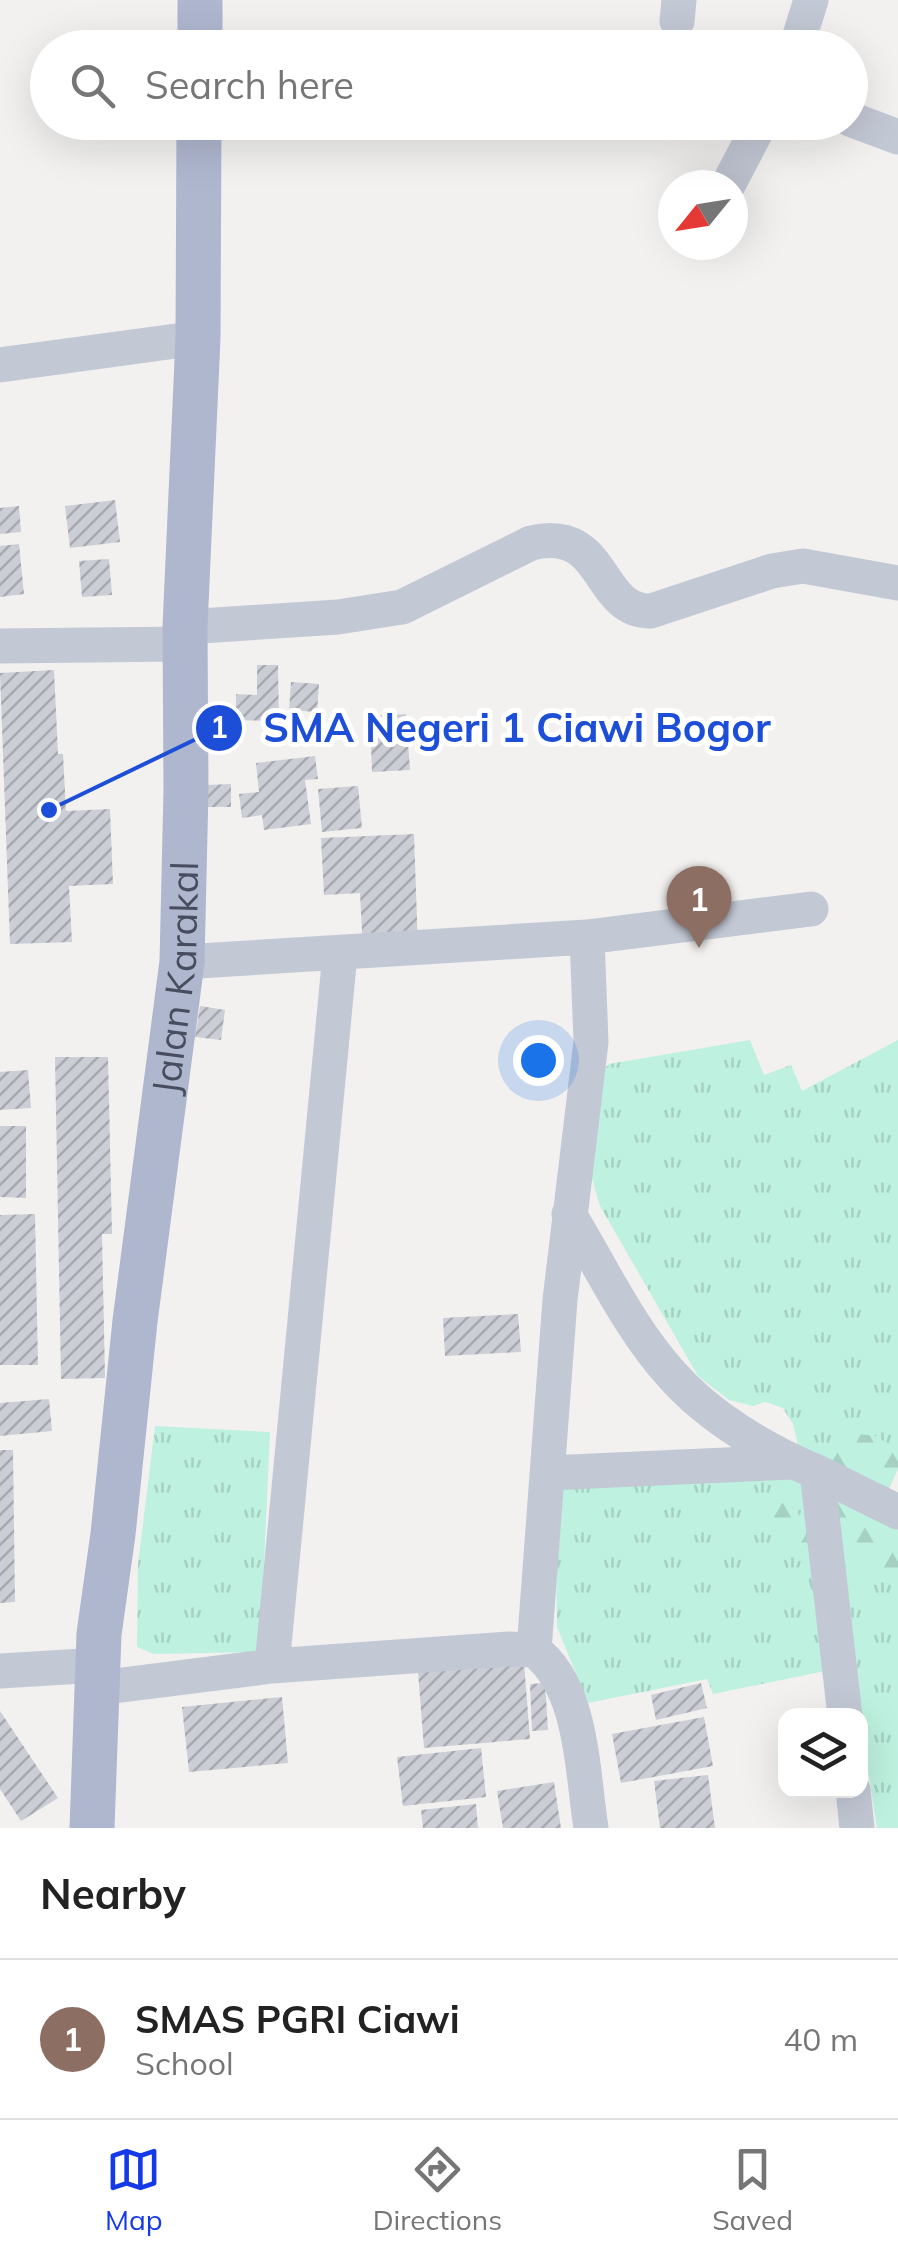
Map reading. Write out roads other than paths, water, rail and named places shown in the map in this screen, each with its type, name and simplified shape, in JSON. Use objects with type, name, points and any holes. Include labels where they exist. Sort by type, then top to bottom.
[{"type":"main road","points":[[200,0],[200,30]]},
{"type":"main road","name":"Jalan Karakal","points":[[92,1828],[99,1634],[134,1321],[182,962],[184,636],[198,338],[199,140]]},
{"type":"street","points":[[802,30],[811,0]]},
{"type":"street","points":[[868,126],[898,137]]},
{"type":"street","points":[[736,170],[752,140]]},
{"type":"street","points":[[0,364],[198,338]]},
{"type":"street","points":[[0,646],[184,636],[402,607],[548,539],[567,541],[582,551],[624,604],[636,611],[651,611],[772,571],[803,566],[898,582]]},
{"type":"street","points":[[182,962],[587,938],[811,909]]},
{"type":"street","points":[[534,1650],[569,1214],[591,1042],[587,938]]},
{"type":"street","points":[[272,1666],[340,954]]},
{"type":"street","points":[[569,1214],[636,1326],[670,1373],[709,1410],[805,1467],[898,1512]]},
{"type":"street","points":[[548,1473],[805,1467]]},
{"type":"street","points":[[805,1467],[844,1708]]},
{"type":"street","points":[[0,1671],[98,1676],[534,1650],[549,1661],[570,1704],[591,1828]]},
{"type":"street","points":[[853,1798],[856,1828]]},
{"type":"place","name":"SMA Negeri 1 Ciawi Bogor","points":[[49,810]]},
{"type":"place","name":"SMAS PGRI Ciawi","points":[[699,948]]}]
